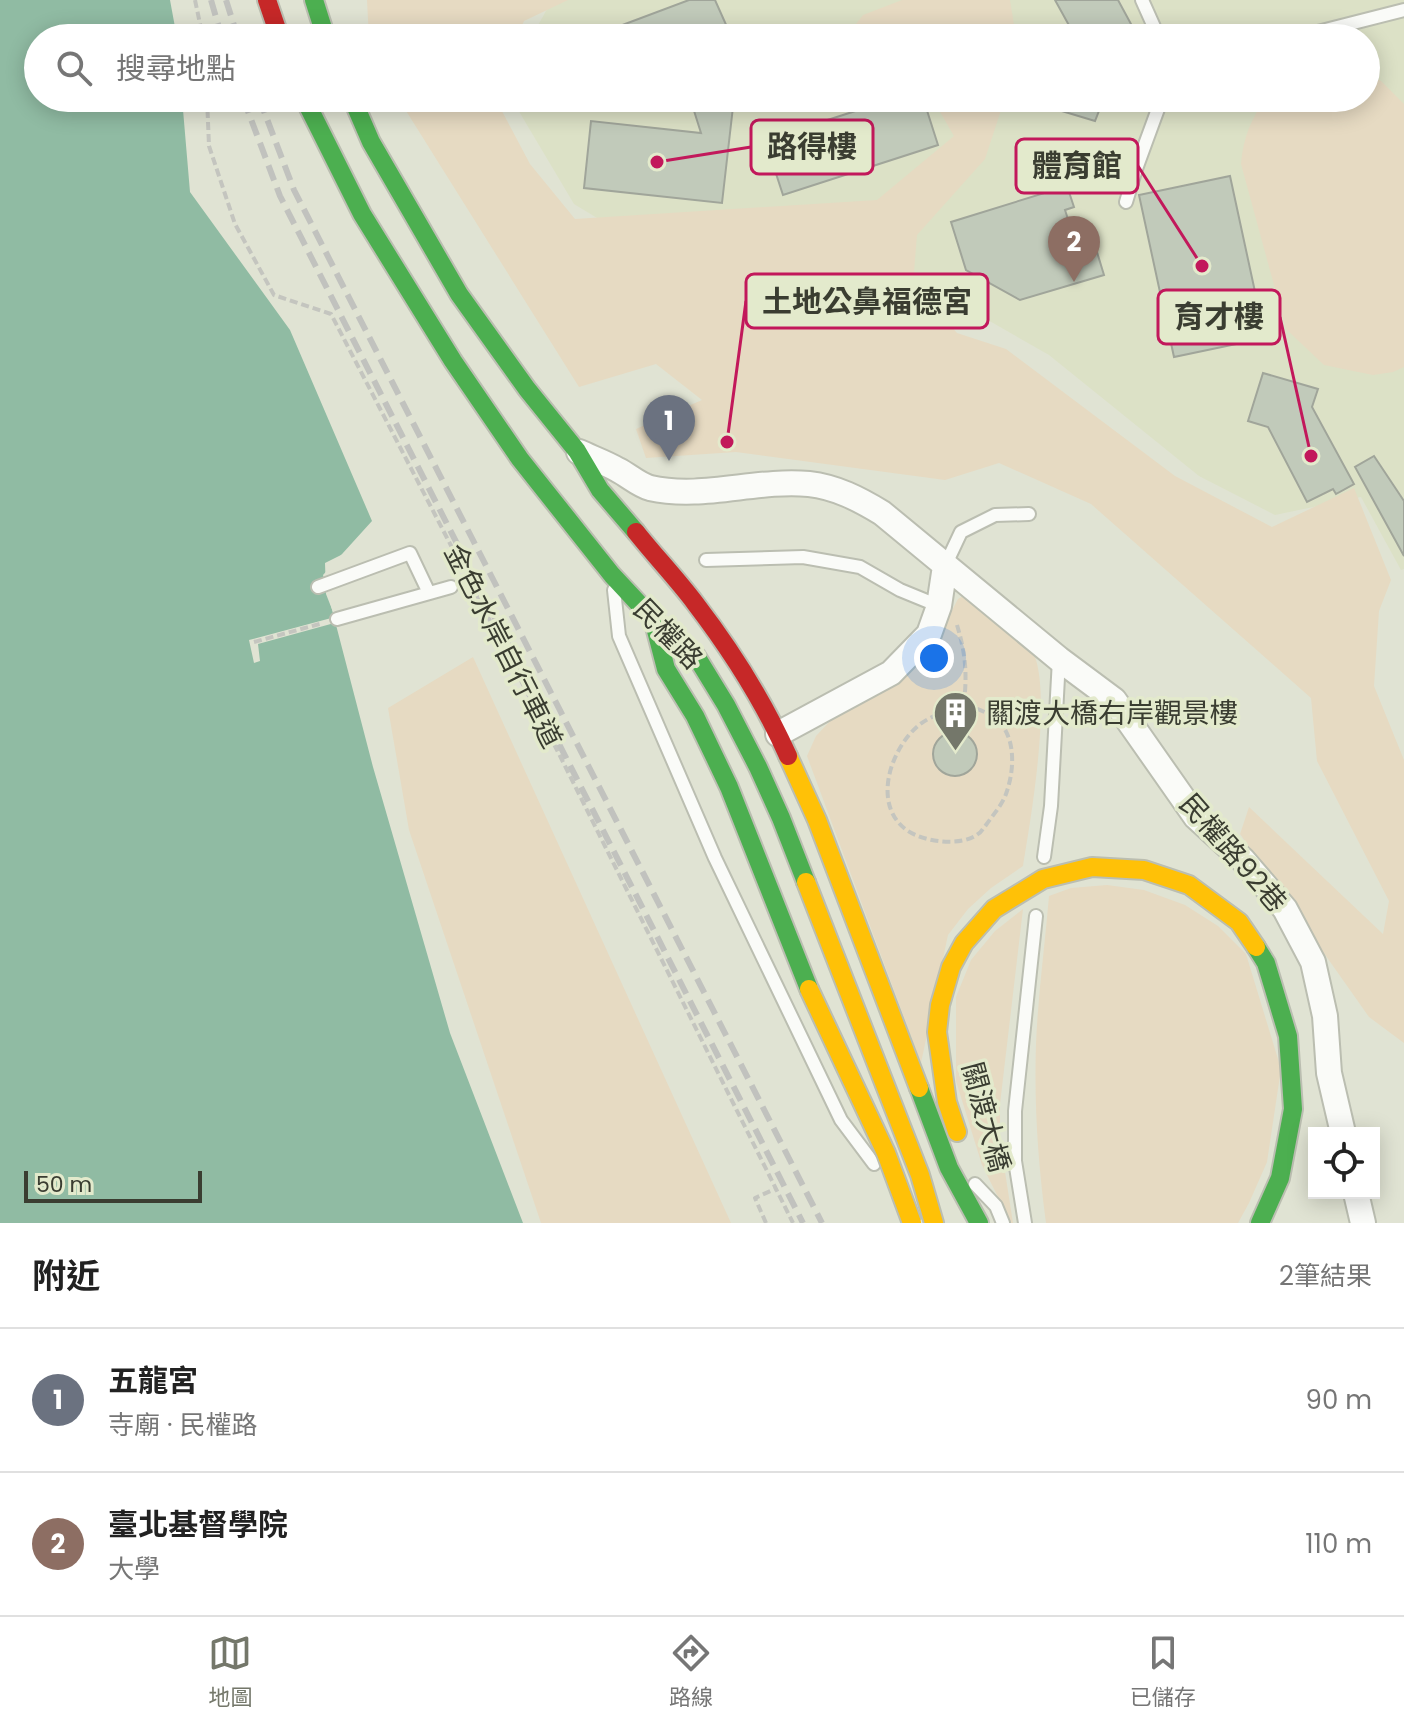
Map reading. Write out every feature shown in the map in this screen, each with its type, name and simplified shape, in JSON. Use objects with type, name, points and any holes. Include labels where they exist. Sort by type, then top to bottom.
[{"type":"main road","points":[[267,0],[275,24]]},
{"type":"main road","points":[[314,0],[322,24]]},
{"type":"main road","name":"民權路","points":[[311,112],[362,214],[453,361],[520,459],[612,575],[653,619],[696,656],[726,705],[781,818],[920,1175],[934,1223]]},
{"type":"main road","name":"民權路","points":[[358,112],[371,142],[459,294],[527,389],[577,451],[600,490],[695,603],[739,666],[778,734],[817,820],[949,1168],[982,1223]]},
{"type":"main road","points":[[653,619],[666,669],[695,716],[729,787],[809,989],[886,1153],[912,1223]]},
{"type":"main road","name":"關渡大橋","points":[[982,1223],[970,1169],[947,1102],[937,1032],[940,1005],[951,967],[964,943],[994,909],[1043,879],[1092,867],[1144,870],[1189,885],[1239,922],[1266,963],[1288,1036],[1293,1109],[1280,1178],[1260,1223]]},
{"type":"street","name":"民權路","points":[[577,451],[616,468],[647,487],[683,493],[784,483],[809,484],[859,500],[882,513],[1059,659]]},
{"type":"street","points":[[778,734],[891,673],[929,634],[939,606],[945,566]]},
{"type":"street","name":"民權路92巷","points":[[1059,659],[1114,700],[1196,817],[1243,860],[1285,909],[1313,962],[1325,1016],[1329,1073],[1342,1127]]},
{"type":"street","points":[[1357,1199],[1363,1223]]},
{"type":"lane","points":[[1142,0],[1153,24]]},
{"type":"lane","points":[[1349,24],[1404,10]]},
{"type":"lane","points":[[1126,202],[1157,112]]},
{"type":"lane","points":[[945,566],[961,532],[995,515],[1029,514]]},
{"type":"lane","points":[[318,587],[410,553],[429,593]]},
{"type":"lane","points":[[706,560],[803,557],[860,567],[900,590],[939,606]]},
{"type":"lane","points":[[612,575],[619,636],[721,871],[841,1120],[921,1223]]},
{"type":"lane","points":[[337,619],[451,587]]},
{"type":"lane","points":[[1044,857],[1051,806],[1059,659]]},
{"type":"lane","points":[[1025,1223],[1015,1161],[1015,1111],[1036,916]]},
{"type":"lane","points":[[970,1169],[996,1206],[1003,1223]]},
{"type":"path","points":[[195,0],[200,24]]},
{"type":"path","name":"金色水岸自行車道","points":[[208,112],[209,146],[235,224],[274,295],[331,314],[558,752],[793,1223]]},
{"type":"path","points":[[939,606],[956,622],[963,647],[967,674],[964,704]]},
{"type":"path","points":[[254,642],[337,619]]},
{"type":"path","points":[[964,704],[984,711],[1000,723],[1012,742],[1006,794],[978,835],[955,842],[926,840],[907,830],[892,812],[887,787],[891,765],[919,725],[964,704]]},
{"type":"path","points":[[766,1223],[755,1198],[775,1189]]},
{"type":"shaded area","points":[[0,0],[170,0],[174,24],[24,24],[24,112],[183,112],[190,192],[290,330],[372,521],[323,575],[373,767],[450,1033],[523,1223],[0,1223]]},
{"type":"shaded area","points":[[367,0],[568,0],[523,24],[368,24]]},
{"type":"shaded area","points":[[552,0],[1404,0],[1404,569],[1401,570],[1361,497],[1275,515],[1199,476],[1049,355],[958,303],[807,295],[681,269],[574,204],[519,112],[1380,112],[1380,24],[539,24]]},
{"type":"shaded area","points":[[902,0],[1010,0],[1014,24],[856,24],[863,15]]},
{"type":"shaded area","points":[[1380,81],[1404,104],[1404,367],[1373,375],[1324,365],[1286,329],[1241,164],[1256,113],[1380,112]]},
{"type":"shaded area","points":[[407,112],[502,112],[530,164],[575,219],[877,200],[954,136],[940,112],[1000,112],[985,159],[917,235],[913,284],[957,333],[1006,349],[1175,476],[1272,527],[1354,488],[1391,580],[1379,611],[1374,686],[1404,760],[1404,1043],[1369,1017],[1240,834],[1249,807],[1383,934],[1389,901],[1317,761],[1311,698],[1091,504],[999,463],[945,480],[736,452],[646,458],[636,429],[702,400],[656,364],[579,387]]},
{"type":"shaded area","points":[[966,594],[1027,644],[1037,663],[1041,718],[1039,752],[1023,866],[968,909],[948,935],[921,1063],[807,756],[816,736],[833,718],[935,643],[958,599]]},
{"type":"shaded area","points":[[473,657],[731,1223],[541,1223],[409,830],[388,708]]},
{"type":"shaded area","points":[[1107,885],[1144,890],[1185,905],[1218,926],[1246,954],[1281,1069],[1267,1162],[1238,1223],[1046,1223],[1037,1134],[1036,1066],[1038,1007],[1049,896],[1071,888]]},
{"type":"shaded area","points":[[1023,909],[1000,1104],[1000,1140],[1011,1223],[982,1165],[956,1081],[956,997],[971,960],[995,931]]},
{"type":"pier","points":[[351,550],[327,576],[340,625],[338,622],[258,644],[260,661],[254,663],[249,640],[335,617],[326,594],[325,563]]},
{"type":"building","points":[[689,0],[715,0],[726,24],[625,24]]},
{"type":"building","points":[[1055,0],[1118,0],[1131,24],[1068,24]]},
{"type":"building","points":[[694,112],[732,112],[722,203],[584,188],[591,121],[701,133]]},
{"type":"building","points":[[852,112],[927,112],[938,145],[783,195],[765,140]]},
{"type":"building","points":[[1065,112],[1099,112],[1095,121]]},
{"type":"building","points":[[1230,176],[1265,338],[1174,357],[1139,195]]},
{"type":"building","points":[[1067,186],[1074,207],[1065,210],[1076,244],[1093,239],[1104,275],[1020,300],[966,270],[951,222]]},
{"type":"building","points":[[1263,373],[1318,389],[1312,407],[1354,484],[1336,494],[1333,489],[1307,502],[1268,427],[1248,421]]},
{"type":"building","points":[[1374,456],[1404,501],[1404,556],[1355,467]]},
{"type":"building","name":"關渡大橋右岸觀景樓","points":[[955,732],[970,739],[977,754],[970,769],[955,776],[940,769],[933,754],[940,739]]},
{"type":"railway","points":[[211,0],[218,24]]},
{"type":"railway","points":[[226,0],[234,24]]},
{"type":"railway","points":[[248,112],[280,196],[803,1223]]},
{"type":"railway","points":[[264,112],[294,190],[822,1223]]},
{"type":"traffic: fast","points":[[314,0],[322,24]]},
{"type":"traffic: fast","points":[[311,112],[362,214],[453,361],[520,459],[612,575],[653,619],[696,656],[758,767],[806,882]]},
{"type":"traffic: fast","points":[[358,112],[371,142],[459,294],[527,389],[577,451],[600,490],[636,532]]},
{"type":"traffic: fast","points":[[653,619],[666,669],[695,716],[729,787],[809,989]]},
{"type":"traffic: fast","points":[[1256,947],[1266,963],[1288,1036],[1293,1109],[1280,1178],[1260,1223]]},
{"type":"traffic: fast","points":[[919,1088],[949,1168],[979,1223]]},
{"type":"traffic: slow","points":[[788,756],[817,820],[919,1088]]},
{"type":"traffic: slow","points":[[957,1132],[947,1102],[937,1032],[940,1005],[951,967],[964,943],[994,909],[1043,879],[1092,867],[1144,870],[1189,885],[1239,922],[1256,947]]},
{"type":"traffic: slow","points":[[806,882],[920,1175],[934,1223]]},
{"type":"traffic: slow","points":[[809,989],[886,1153],[912,1223]]},
{"type":"traffic: jam","points":[[267,0],[275,24]]},
{"type":"traffic: jam","points":[[636,532],[721,639],[758,696],[788,756]]},
{"type":"place","name":"路得樓","points":[[657,162]]},
{"type":"place","name":"體育館","points":[[1202,266]]},
{"type":"place","name":"臺北基督學院","points":[[1074,282]]},
{"type":"place","name":"土地公鼻福德宮","points":[[727,442]]},
{"type":"place","name":"育才樓","points":[[1311,456]]},
{"type":"place","name":"五龍宮","points":[[669,461]]},
{"type":"place","name":"關渡大橋右岸觀景樓","points":[[955,752]]}]
